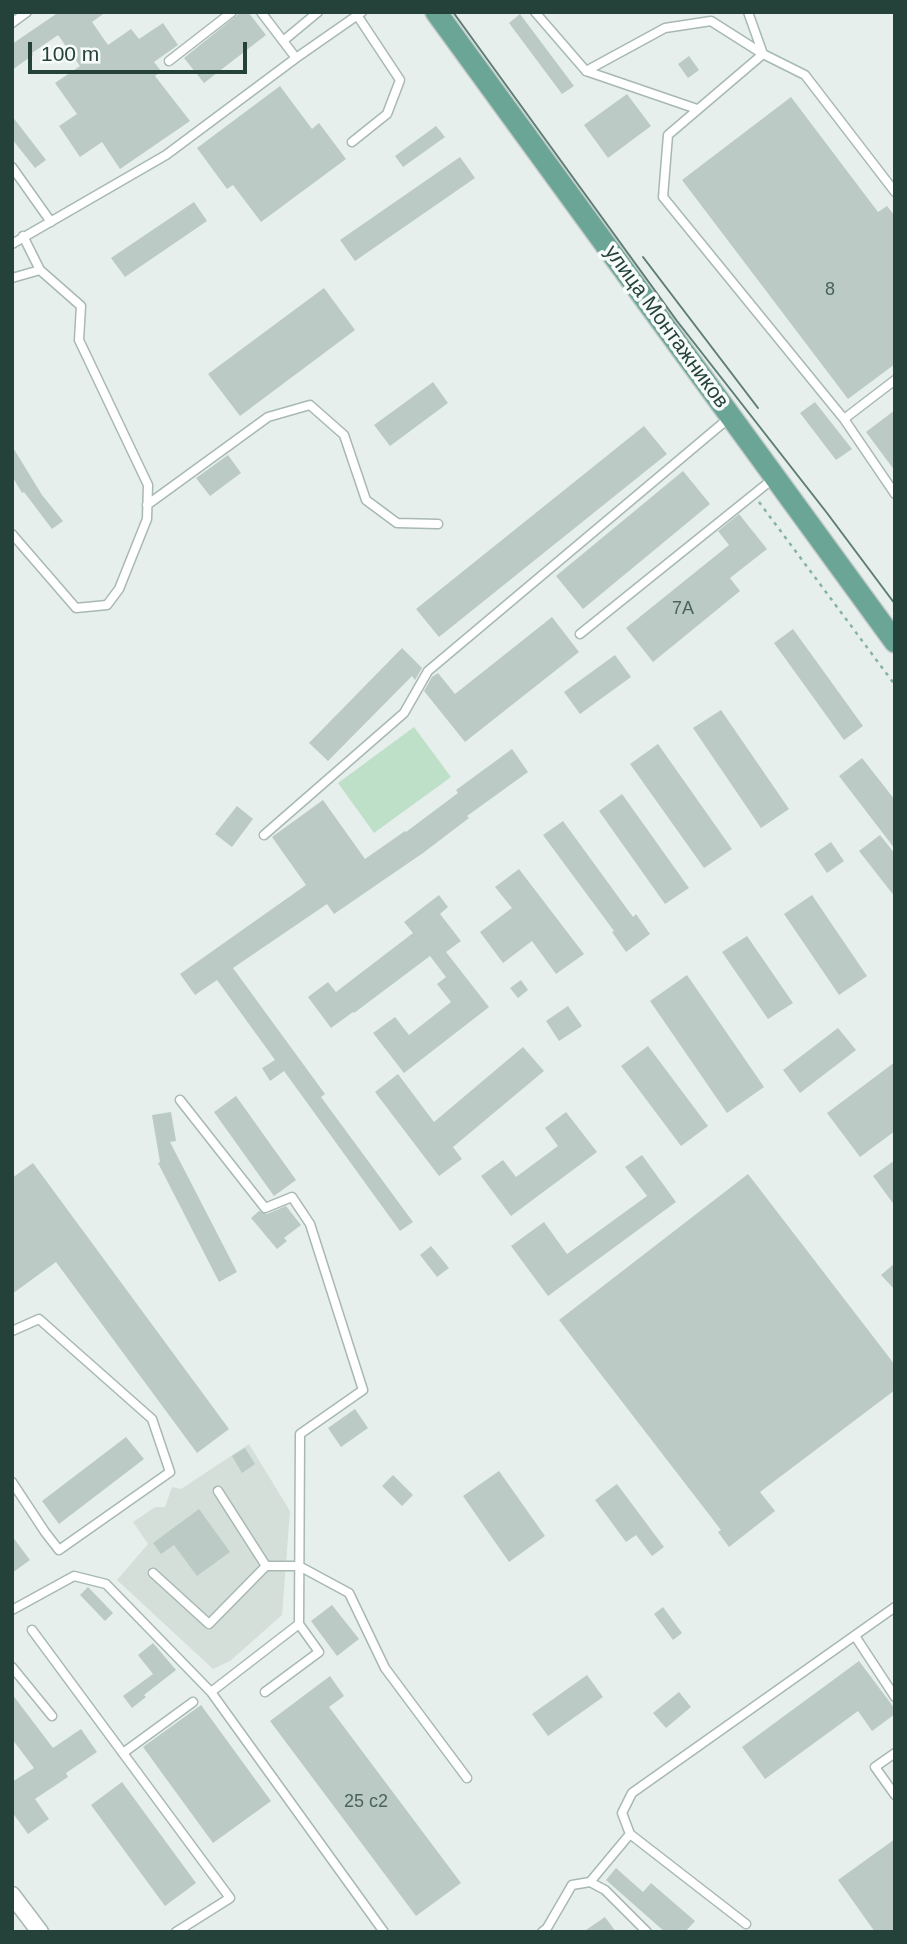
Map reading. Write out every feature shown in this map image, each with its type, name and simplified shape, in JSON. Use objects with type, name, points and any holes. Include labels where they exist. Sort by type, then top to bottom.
[{"type":"main road","name":"улица Монтажников","points":[[436,12],[895,642]]},
{"type":"street","points":[[12,1895],[40,1932]]},
{"type":"lane","points":[[12,23],[27,12]]},
{"type":"lane","points":[[169,61],[232,12]]},
{"type":"lane","points":[[261,12],[296,58]]},
{"type":"lane","points":[[283,41],[318,12]]},
{"type":"lane","points":[[535,12],[586,71],[697,109]]},
{"type":"lane","points":[[748,12],[763,54]]},
{"type":"lane","points":[[12,244],[166,155],[359,14],[400,80],[387,114],[352,142]]},
{"type":"lane","points":[[586,71],[665,28],[711,21],[763,54],[805,75],[895,192]]},
{"type":"lane","points":[[763,54],[668,135],[663,197],[844,419],[895,494]]},
{"type":"lane","points":[[12,167],[51,222]]},
{"type":"lane","points":[[12,534],[76,608],[107,605],[119,589],[147,519],[148,505],[148,485],[79,340],[81,306],[40,270],[23,236]]},
{"type":"lane","points":[[12,278],[40,270]]},
{"type":"lane","points":[[844,419],[895,380]]},
{"type":"lane","points":[[148,505],[268,417],[310,405],[344,435],[366,500],[397,523],[438,524]]},
{"type":"lane","points":[[264,835],[404,713],[428,671],[731,417]]},
{"type":"lane","points":[[580,634],[775,477]]},
{"type":"lane","points":[[180,1100],[265,1208],[292,1197],[310,1224],[363,1390],[300,1434],[299,1624],[319,1652],[265,1692]]},
{"type":"lane","points":[[12,1331],[39,1320],[152,1419],[170,1472],[59,1550],[12,1482]]},
{"type":"lane","points":[[218,1491],[266,1566]]},
{"type":"lane","points":[[153,1573],[209,1624],[266,1566],[299,1566],[349,1593],[384,1668],[467,1778]]},
{"type":"lane","points":[[12,1610],[74,1576],[106,1584],[211,1692],[384,1932]]},
{"type":"lane","points":[[746,1924],[629,1834],[622,1813],[632,1793],[895,1607]]},
{"type":"lane","points":[[211,1692],[299,1624]]},
{"type":"lane","points":[[32,1630],[230,1898],[176,1932]]},
{"type":"lane","points":[[855,1636],[895,1697]]},
{"type":"lane","points":[[12,1667],[52,1716]]},
{"type":"lane","points":[[123,1754],[193,1702]]},
{"type":"lane","points":[[895,1752],[875,1767],[895,1795]]},
{"type":"lane","points":[[590,1882],[629,1834]]},
{"type":"lane","points":[[542,1932],[572,1885],[590,1882],[605,1890],[648,1932]]},
{"type":"path","points":[[754,494],[895,685]]},
{"type":"shaded area","points":[[249,1444],[290,1511],[282,1615],[230,1661],[213,1669],[117,1580],[148,1544],[133,1522],[155,1507],[165,1507],[172,1487],[181,1489]]},
{"type":"green space","points":[[414,727],[451,777],[374,833],[338,783]]},
{"type":"building","points":[[59,12],[106,12],[92,22],[108,45],[131,29],[139,39],[163,23],[178,45],[154,62],[161,71],[155,76],[190,121],[120,169],[102,142],[80,157],[59,126],[77,114],[55,83],[80,66],[58,35],[12,70],[12,44]]},
{"type":"building","points":[[241,12],[248,12],[266,35],[204,83],[184,58]]},
{"type":"building","points":[[520,14],[574,86],[562,94],[509,23]]},
{"type":"building","points":[[689,56],[699,70],[688,78],[678,64]]},
{"type":"building","points":[[280,86],[312,129],[319,123],[346,159],[261,222],[233,185],[227,189],[197,148]]},
{"type":"building","points":[[627,94],[651,126],[608,158],[584,125]]},
{"type":"building","points":[[791,97],[878,212],[887,206],[895,216],[895,364],[848,399],[682,180]]},
{"type":"building","points":[[12,116],[46,160],[35,168],[12,139]]},
{"type":"building","points":[[436,126],[445,137],[403,167],[395,156]]},
{"type":"building","points":[[460,157],[475,178],[355,261],[340,240]]},
{"type":"building","points":[[194,202],[207,221],[125,277],[111,258]]},
{"type":"building","points":[[324,288],[355,330],[240,416],[208,374]]},
{"type":"building","points":[[433,382],[448,403],[390,446],[374,425]]},
{"type":"building","points":[[815,402],[852,449],[836,460],[800,413]]},
{"type":"building","points":[[895,410],[895,471],[866,432]]},
{"type":"building","points":[[644,426],[667,454],[439,637],[416,609]]},
{"type":"building","points":[[12,446],[42,495],[63,521],[52,529],[24,492],[22,493],[12,476]]},
{"type":"building","points":[[228,455],[241,473],[210,496],[196,478]]},
{"type":"building","points":[[683,471],[710,504],[583,609],[556,576]]},
{"type":"building","points":[[739,514],[767,549],[730,578],[740,591],[653,662],[626,628],[729,545],[718,531]]},
{"type":"building","points":[[552,617],[579,652],[465,742],[424,691],[432,677],[438,673],[455,694]]},
{"type":"building","points":[[793,629],[863,726],[844,740],[774,643]]},
{"type":"building","points":[[402,648],[422,668],[415,680],[412,676],[328,761],[309,743]]},
{"type":"building","points":[[615,655],[631,677],[580,714],[564,692]]},
{"type":"building","points":[[721,710],[789,809],[761,828],[693,728]]},
{"type":"building","points":[[658,744],[732,849],[704,868],[630,764]]},
{"type":"building","points":[[512,749],[528,772],[467,816],[469,818],[423,853],[334,914],[327,904],[233,968],[325,1094],[321,1097],[413,1222],[400,1231],[284,1071],[270,1081],[262,1068],[275,1060],[217,980],[195,995],[180,974],[306,885],[272,837],[323,800],[365,859],[406,832],[458,793],[456,790]]},
{"type":"building","points":[[862,758],[895,800],[895,849],[839,776]]},
{"type":"building","points":[[622,794],[689,888],[665,904],[599,811]]},
{"type":"building","points":[[237,806],[253,819],[232,847],[215,834]]},
{"type":"building","points":[[563,821],[633,917],[636,914],[650,934],[626,952],[612,932],[614,931],[543,835]]},
{"type":"building","points":[[880,835],[895,854],[895,897],[859,851]]},
{"type":"building","points":[[831,842],[844,861],[827,873],[814,854]]},
{"type":"building","points":[[519,869],[584,954],[556,974],[532,941],[503,963],[480,932],[512,908],[495,887]]},
{"type":"building","points":[[439,895],[448,907],[440,914],[461,941],[446,952],[489,1007],[404,1073],[373,1033],[395,1017],[409,1035],[451,1002],[437,984],[446,977],[430,956],[331,1028],[308,997],[328,982],[336,992],[413,933],[404,922]]},
{"type":"building","points":[[812,895],[867,976],[839,995],[784,914]]},
{"type":"building","points":[[747,936],[793,1003],[768,1019],[722,952]]},
{"type":"building","points":[[687,975],[764,1087],[727,1113],[650,1001]]},
{"type":"building","points":[[521,980],[528,990],[518,998],[510,988]]},
{"type":"building","points":[[568,1006],[582,1026],[559,1041],[546,1021]]},
{"type":"building","points":[[838,1028],[856,1050],[800,1093],[783,1070]]},
{"type":"building","points":[[648,1046],[708,1126],[681,1146],[621,1066]]},
{"type":"building","points":[[523,1047],[544,1071],[453,1147],[462,1159],[439,1176],[375,1092],[398,1074],[434,1122]]},
{"type":"building","points":[[895,1062],[895,1131],[860,1157],[827,1113]]},
{"type":"building","points":[[236,1096],[296,1180],[274,1196],[214,1112]]},
{"type":"building","points":[[171,1112],[176,1141],[170,1142],[237,1272],[219,1282],[158,1163],[160,1162],[152,1115]]},
{"type":"building","points":[[566,1112],[597,1152],[511,1216],[481,1176],[503,1160],[516,1177],[558,1146],[545,1128]]},
{"type":"building","points":[[642,1155],[676,1202],[548,1296],[511,1246],[544,1222],[567,1254],[647,1196],[625,1167]]},
{"type":"building","points":[[895,1160],[895,1206],[873,1176]]},
{"type":"building","points":[[33,1163],[229,1429],[197,1453],[56,1262],[12,1294],[12,1178]]},
{"type":"building","points":[[748,1174],[895,1365],[895,1390],[760,1492],[775,1511],[729,1547],[718,1532],[721,1530],[559,1320]]},
{"type":"building","points":[[286,1206],[301,1225],[284,1238],[287,1241],[277,1249],[251,1218],[259,1211],[267,1214]]},
{"type":"building","points":[[431,1246],[449,1268],[437,1277],[420,1255]]},
{"type":"building","points":[[895,1263],[895,1290],[881,1275]]},
{"type":"building","points":[[355,1409],[368,1428],[341,1447],[328,1428]]},
{"type":"building","points":[[126,1437],[144,1459],[59,1524],[42,1501]]},
{"type":"building","points":[[245,1448],[255,1464],[242,1473],[232,1456]]},
{"type":"building","points":[[499,1471],[545,1536],[509,1562],[463,1496]]},
{"type":"building","points":[[393,1475],[413,1495],[402,1506],[382,1486]]},
{"type":"building","points":[[617,1484],[664,1547],[652,1556],[636,1535],[626,1542],[595,1500]]},
{"type":"building","points":[[199,1509],[230,1552],[197,1576],[174,1545],[161,1554],[153,1543]]},
{"type":"building","points":[[12,1536],[30,1560],[12,1573]]},
{"type":"building","points":[[88,1587],[113,1613],[105,1621],[80,1595]]},
{"type":"building","points":[[332,1605],[359,1639],[337,1656],[311,1621]]},
{"type":"building","points":[[663,1607],[682,1633],[673,1640],[654,1614]]},
{"type":"building","points":[[153,1643],[176,1670],[132,1708],[123,1696],[153,1674],[138,1655]]},
{"type":"building","points":[[859,1661],[895,1709],[895,1714],[872,1731],[858,1711],[765,1779],[742,1747]]},
{"type":"building","points":[[587,1675],[603,1697],[548,1736],[532,1714]]},
{"type":"building","points":[[330,1676],[344,1696],[329,1707],[461,1883],[416,1916],[270,1721]]},
{"type":"building","points":[[679,1692],[691,1707],[666,1728],[653,1713]]},
{"type":"building","points":[[12,1694],[53,1748],[81,1729],[97,1752],[66,1773],[68,1777],[35,1799],[49,1819],[28,1834],[12,1812],[12,1782],[34,1768],[12,1739]]},
{"type":"building","points":[[201,1705],[271,1801],[213,1843],[143,1747]]},
{"type":"building","points":[[122,1782],[196,1883],[165,1906],[91,1805]]},
{"type":"building","points":[[895,1839],[895,1932],[875,1932],[838,1880]]},
{"type":"building","points":[[616,1868],[643,1892],[651,1883],[695,1921],[685,1932],[665,1932],[606,1880]]},
{"type":"building","points":[[605,1917],[616,1932],[583,1932]]},
{"type":"tram line","points":[[453,12],[677,321],[895,604]]},
{"type":"tram line","points":[[643,257],[758,408]]}]
